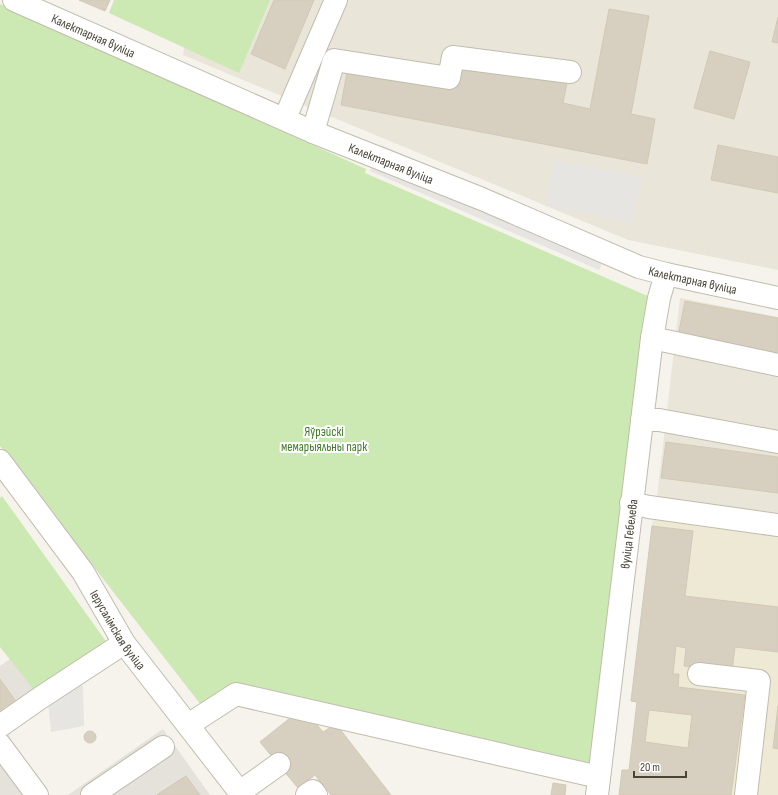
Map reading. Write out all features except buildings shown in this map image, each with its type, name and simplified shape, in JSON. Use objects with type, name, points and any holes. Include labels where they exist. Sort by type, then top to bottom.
[{"type":"street","name":"Калектарная вуліца","points":[[14,0],[285,118],[313,132],[482,199],[639,267],[778,298]]},
{"type":"street","points":[[285,118],[336,0]]},
{"type":"street","points":[[313,132],[334,60],[449,78],[454,56],[570,72]]},
{"type":"street","name":"вуліца Гебелева","points":[[598,786],[652,338],[659,298],[666,274]]},
{"type":"street","points":[[652,338],[778,365]]},
{"type":"street","points":[[642,420],[659,420],[778,442]]},
{"type":"street","name":"Іерусалімская вуліца","points":[[0,461],[83,572],[124,643],[241,794]]},
{"type":"street","points":[[631,503],[649,507],[778,525]]},
{"type":"street","points":[[0,726],[124,643]]},
{"type":"street","points":[[699,674],[759,681],[746,795]]},
{"type":"street","points":[[188,725],[236,694],[598,786]]},
{"type":"street","points":[[0,745],[37,795]]},
{"type":"street","points":[[92,795],[163,747]]},
{"type":"street","points":[[241,794],[279,764]]},
{"type":"street","points":[[307,795],[313,791],[316,795]]},
{"type":"shaded area","points":[[191,0],[778,0],[778,270],[628,240],[183,55]]},
{"type":"shaded area","points":[[381,145],[611,243],[599,270],[370,171]]},
{"type":"shaded area","points":[[554,160],[642,177],[633,223],[545,206]]},
{"type":"shaded area","points":[[680,298],[778,317],[778,513],[657,497]]},
{"type":"shaded area","points":[[657,497],[778,513],[778,795],[619,795],[622,770],[629,770],[637,702],[631,701],[652,526]]},
{"type":"shaded area","points":[[10,659],[46,705],[8,731],[14,754],[41,795],[0,795],[0,666]]},
{"type":"shaded area","points":[[79,681],[83,687],[84,726],[51,732],[48,702]]},
{"type":"shaded area","points":[[163,729],[210,795],[68,795]]},
{"type":"green space","points":[[114,0],[270,0],[239,73],[109,13]]},
{"type":"green space","name":"Яўрэйскі мемарыяльны парк","points":[[0,4],[366,169],[365,173],[650,297],[589,763],[234,684],[201,705],[0,446]]},
{"type":"green space","points":[[2,496],[110,647],[37,694],[0,647],[0,498]]}]
